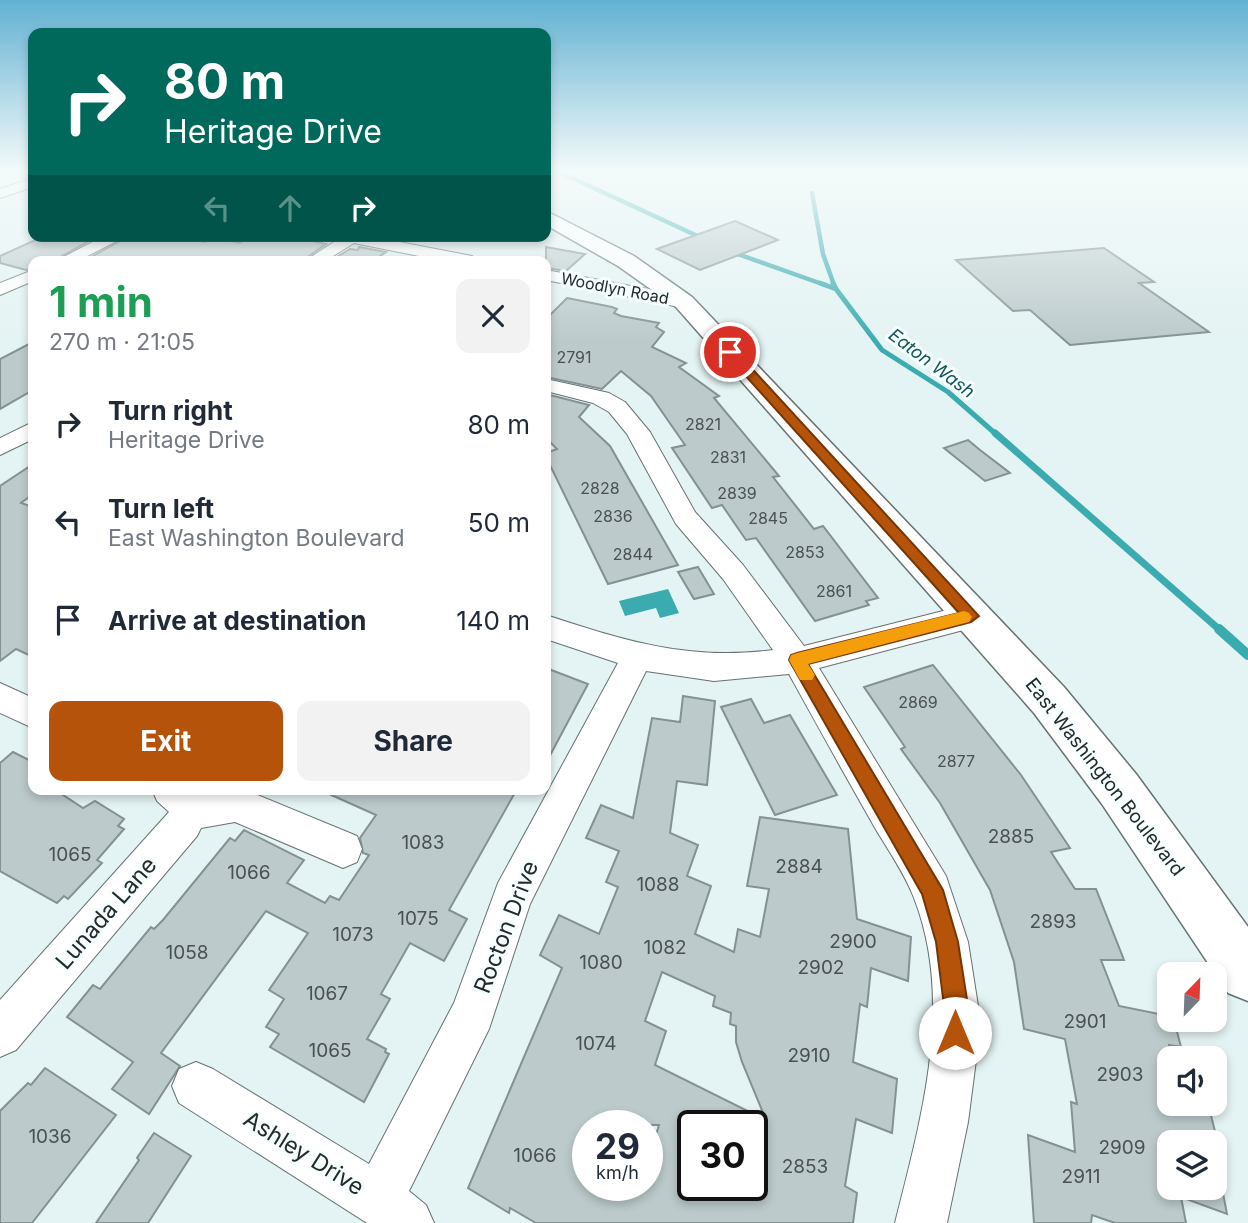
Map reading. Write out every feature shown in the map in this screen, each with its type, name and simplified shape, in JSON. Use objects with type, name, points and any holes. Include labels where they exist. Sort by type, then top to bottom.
[{"type":"main road","name":"East Washington Boulevard","points":[[564,227],[626,261],[684,302],[1049,700],[1197,896],[1248,973]]},
{"type":"street","points":[[75,256],[105,242]]},
{"type":"street","points":[[320,256],[339,242]]},
{"type":"street","points":[[372,242],[446,256]]},
{"type":"street","points":[[583,281],[611,273],[626,261]]},
{"type":"street","name":"Woodlyn Road","points":[[551,276],[684,302]]},
{"type":"street","points":[[0,290],[28,277]]},
{"type":"street","points":[[551,386],[601,398],[617,407],[638,432],[685,518],[733,572],[797,660],[932,890],[947,942],[956,1006],[953,1060],[944,1122],[921,1223]]},
{"type":"street","points":[[0,448],[28,432]]},
{"type":"street","points":[[551,629],[637,657],[682,666],[750,667],[797,660],[971,616]]},
{"type":"street","name":"Rocton Drive","points":[[393,1211],[473,1013],[512,897],[637,657]]},
{"type":"street","points":[[0,697],[28,711]]},
{"type":"street","points":[[179,801],[236,804],[342,849]]},
{"type":"street","name":"Lunada Lane","points":[[0,1034],[184,823],[179,801]]},
{"type":"street","name":"Ashley Drive","points":[[197,1086],[393,1211]]},
{"type":"water","points":[[668,589],[679,613],[660,618],[656,608],[625,616],[619,601]]},
{"type":"building","points":[[718,227],[749,227],[778,240],[700,270],[657,249]]},
{"type":"building","points":[[31,242],[87,242],[62,256],[28,256],[26,270],[0,263],[0,256]]},
{"type":"building","points":[[118,242],[326,244],[309,256],[93,256]]},
{"type":"building","points":[[359,247],[386,252],[380,256],[338,256],[350,249],[358,250]]},
{"type":"building","points":[[546,247],[585,254],[566,271],[551,269],[551,256],[546,256]]},
{"type":"building","points":[[1104,248],[1154,282],[1139,283],[1209,332],[1070,345],[1030,310],[1013,311],[956,260]]},
{"type":"building","points":[[567,298],[612,307],[617,309],[614,313],[621,316],[659,323],[656,327],[664,332],[652,347],[686,363],[679,367],[719,396],[714,398],[779,476],[773,477],[814,529],[823,526],[878,598],[866,601],[869,605],[815,621],[756,538],[746,540],[722,505],[712,508],[672,448],[685,445],[651,396],[621,371],[602,389],[551,378],[551,314]]},
{"type":"building","points":[[28,345],[28,393],[0,409],[0,359]]},
{"type":"building","points":[[551,395],[589,405],[579,417],[610,446],[678,565],[608,584],[551,467],[551,451],[557,449],[551,443]]},
{"type":"building","points":[[968,440],[1010,473],[985,481],[944,448]]},
{"type":"building","points":[[28,467],[28,498],[21,503],[28,505],[28,655],[16,649],[0,661],[0,486]]},
{"type":"building","points":[[698,567],[714,594],[694,599],[678,572]]},
{"type":"building","points":[[933,665],[1021,775],[1070,848],[1051,852],[1075,889],[1096,889],[1124,960],[1101,960],[1119,1006],[1157,1014],[1157,1032],[1177,1032],[1181,1046],[1157,1046],[1157,1116],[1211,1116],[1215,1130],[1157,1130],[1157,1200],[1182,1200],[1186,1223],[1115,1223],[1092,1215],[1091,1223],[1034,1223],[1028,1135],[1075,1152],[1071,1102],[1077,1104],[1065,1039],[1024,1029],[1014,962],[990,890],[940,803],[901,749],[905,747],[864,687]]},
{"type":"building","points":[[551,670],[588,684],[551,754]]},
{"type":"building","points":[[683,696],[715,701],[707,785],[677,781],[670,833],[698,845],[687,876],[711,886],[695,934],[734,952],[738,929],[760,937],[769,889],[747,886],[760,817],[848,829],[857,919],[911,937],[908,981],[871,968],[867,1007],[860,1004],[853,1062],[897,1079],[892,1133],[856,1119],[845,1186],[857,1193],[853,1223],[536,1223],[510,1208],[509,1213],[468,1188],[562,968],[540,955],[559,915],[599,934],[618,887],[606,882],[619,851],[586,838],[601,805],[633,818],[652,718],[680,722]],"holes":[[[662,972],[715,996],[713,1006],[731,1013],[730,1024],[736,1026],[736,1042],[742,1062],[762,1110],[768,1110],[768,1201],[677,1201],[677,1110],[746,1110],[655,1065],[666,1031],[645,1021]]]},
{"type":"building","points":[[751,699],[764,723],[790,715],[837,795],[775,815],[721,707]]},
{"type":"building","points":[[13,752],[28,760],[28,795],[63,795],[83,808],[95,801],[124,819],[118,826],[124,829],[97,860],[102,863],[68,899],[64,896],[57,903],[0,871],[0,763]]},
{"type":"building","points":[[331,795],[514,795],[449,910],[467,919],[444,961],[410,943],[381,994],[390,999],[367,1039],[386,1049],[385,1052],[389,1054],[364,1102],[270,1047],[279,1034],[266,1027],[284,999],[269,990],[308,933],[266,911],[161,1053],[180,1066],[149,1114],[112,1089],[133,1062],[67,1017],[93,985],[100,989],[151,927],[154,929],[163,920],[230,838],[235,841],[244,830],[304,860],[287,883],[325,903],[330,896],[339,900],[369,855],[363,853],[360,838],[376,815]]},
{"type":"building","points":[[45,1068],[116,1115],[32,1223],[0,1223],[0,1111],[28,1083],[31,1085]]},
{"type":"building","points":[[154,1133],[191,1156],[148,1223],[96,1223],[139,1160],[137,1158]]},
{"type":"building","points":[[1189,1200],[1224,1200],[1227,1214]]},
{"type":"waterway","name":"Eaton Wash","points":[[678,227],[704,239]]},
{"type":"waterway","points":[[818,227],[823,254],[834,285]]},
{"type":"waterway","name":"Eaton Wash","points":[[732,252],[825,285]]},
{"type":"waterway","name":"Eaton Wash","points":[[820,283],[836,289]]},
{"type":"waterway","name":"Eaton Wash","points":[[834,285],[836,289]]},
{"type":"waterway","name":"Eaton Wash","points":[[836,289],[882,350],[948,392],[997,435]]},
{"type":"waterway","name":"Eaton Wash","points":[[995,433],[1221,631]]},
{"type":"waterway","name":"Eaton Wash","points":[[1219,629],[1248,655]]},
{"type":"slow traffic","points":[[806,675],[797,660],[964,617]]},
{"type":"route","points":[[730,352],[971,616],[797,660],[932,890],[947,942],[956,1006],[955,1033]]}]
